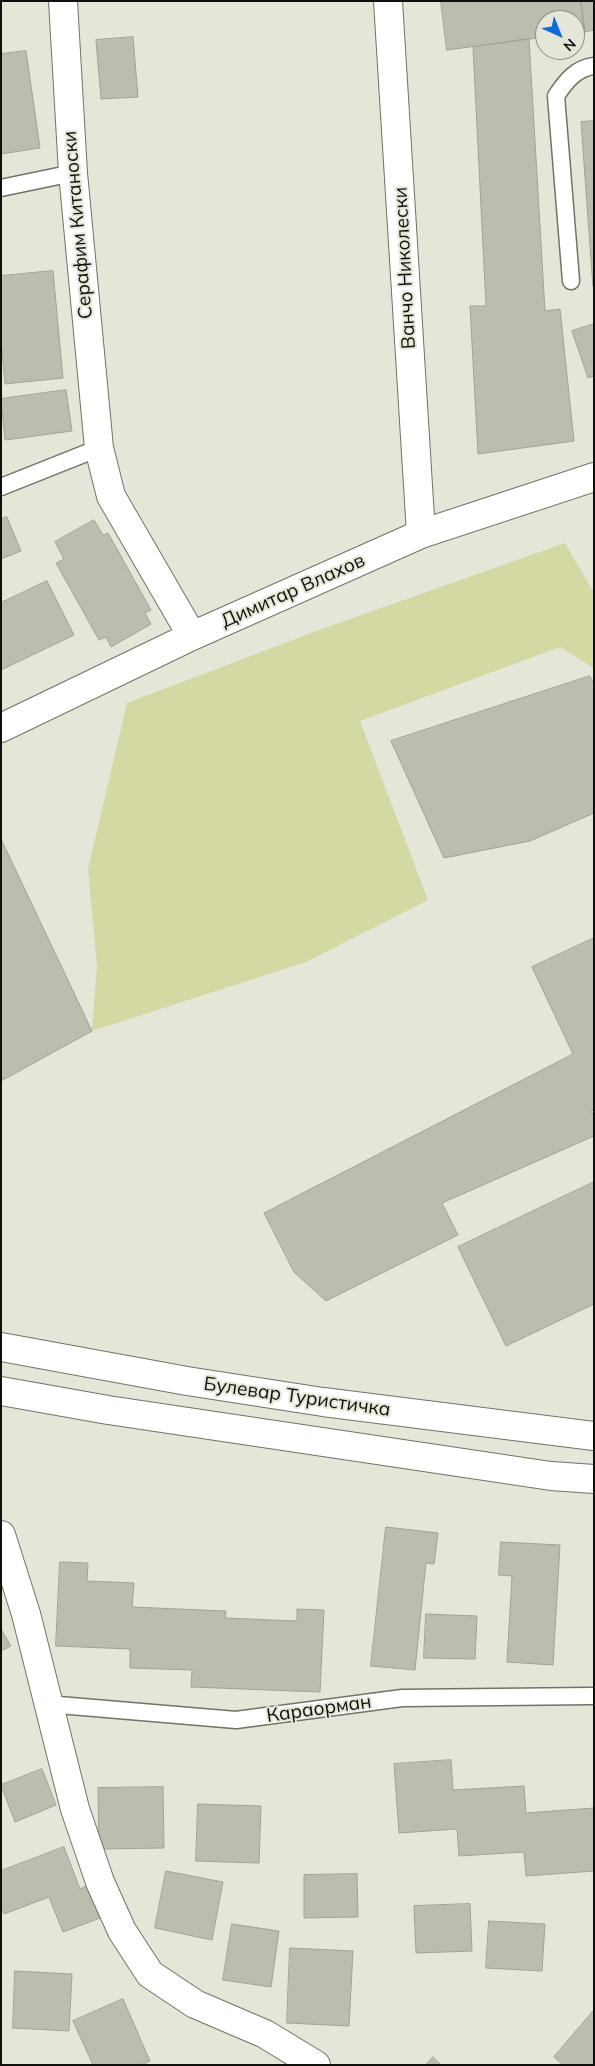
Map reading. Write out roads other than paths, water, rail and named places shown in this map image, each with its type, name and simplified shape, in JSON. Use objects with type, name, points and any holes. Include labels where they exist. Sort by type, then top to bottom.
[{"type":"street","name":"Серафим Китаноски","points":[[63,1],[73,173],[99,448],[111,496],[192,636]]},
{"type":"street","name":"Ванчо Николески","points":[[388,1],[421,534]]},
{"type":"street","name":"Димитар Влахов","points":[[1,728],[192,636],[421,534],[594,477]]},
{"type":"street","name":"Булевар Туристичка","points":[[1,1347],[187,1382],[323,1402],[594,1436]]},
{"type":"street","points":[[1,1391],[108,1410],[541,1474],[594,1480]]},
{"type":"street","points":[[1,1535],[26,1614],[47,1704],[76,1809],[100,1882],[122,1931],[150,1974],[195,2004],[265,2034],[316,2065]]},
{"type":"lane","points":[[571,281],[556,96],[567,80],[584,67],[594,66]]},
{"type":"lane","points":[[1,188],[73,173]]},
{"type":"lane","points":[[1,487],[99,448]]},
{"type":"lane","name":"Караорман","points":[[47,1704],[236,1720],[402,1698],[592,1696]]}]
